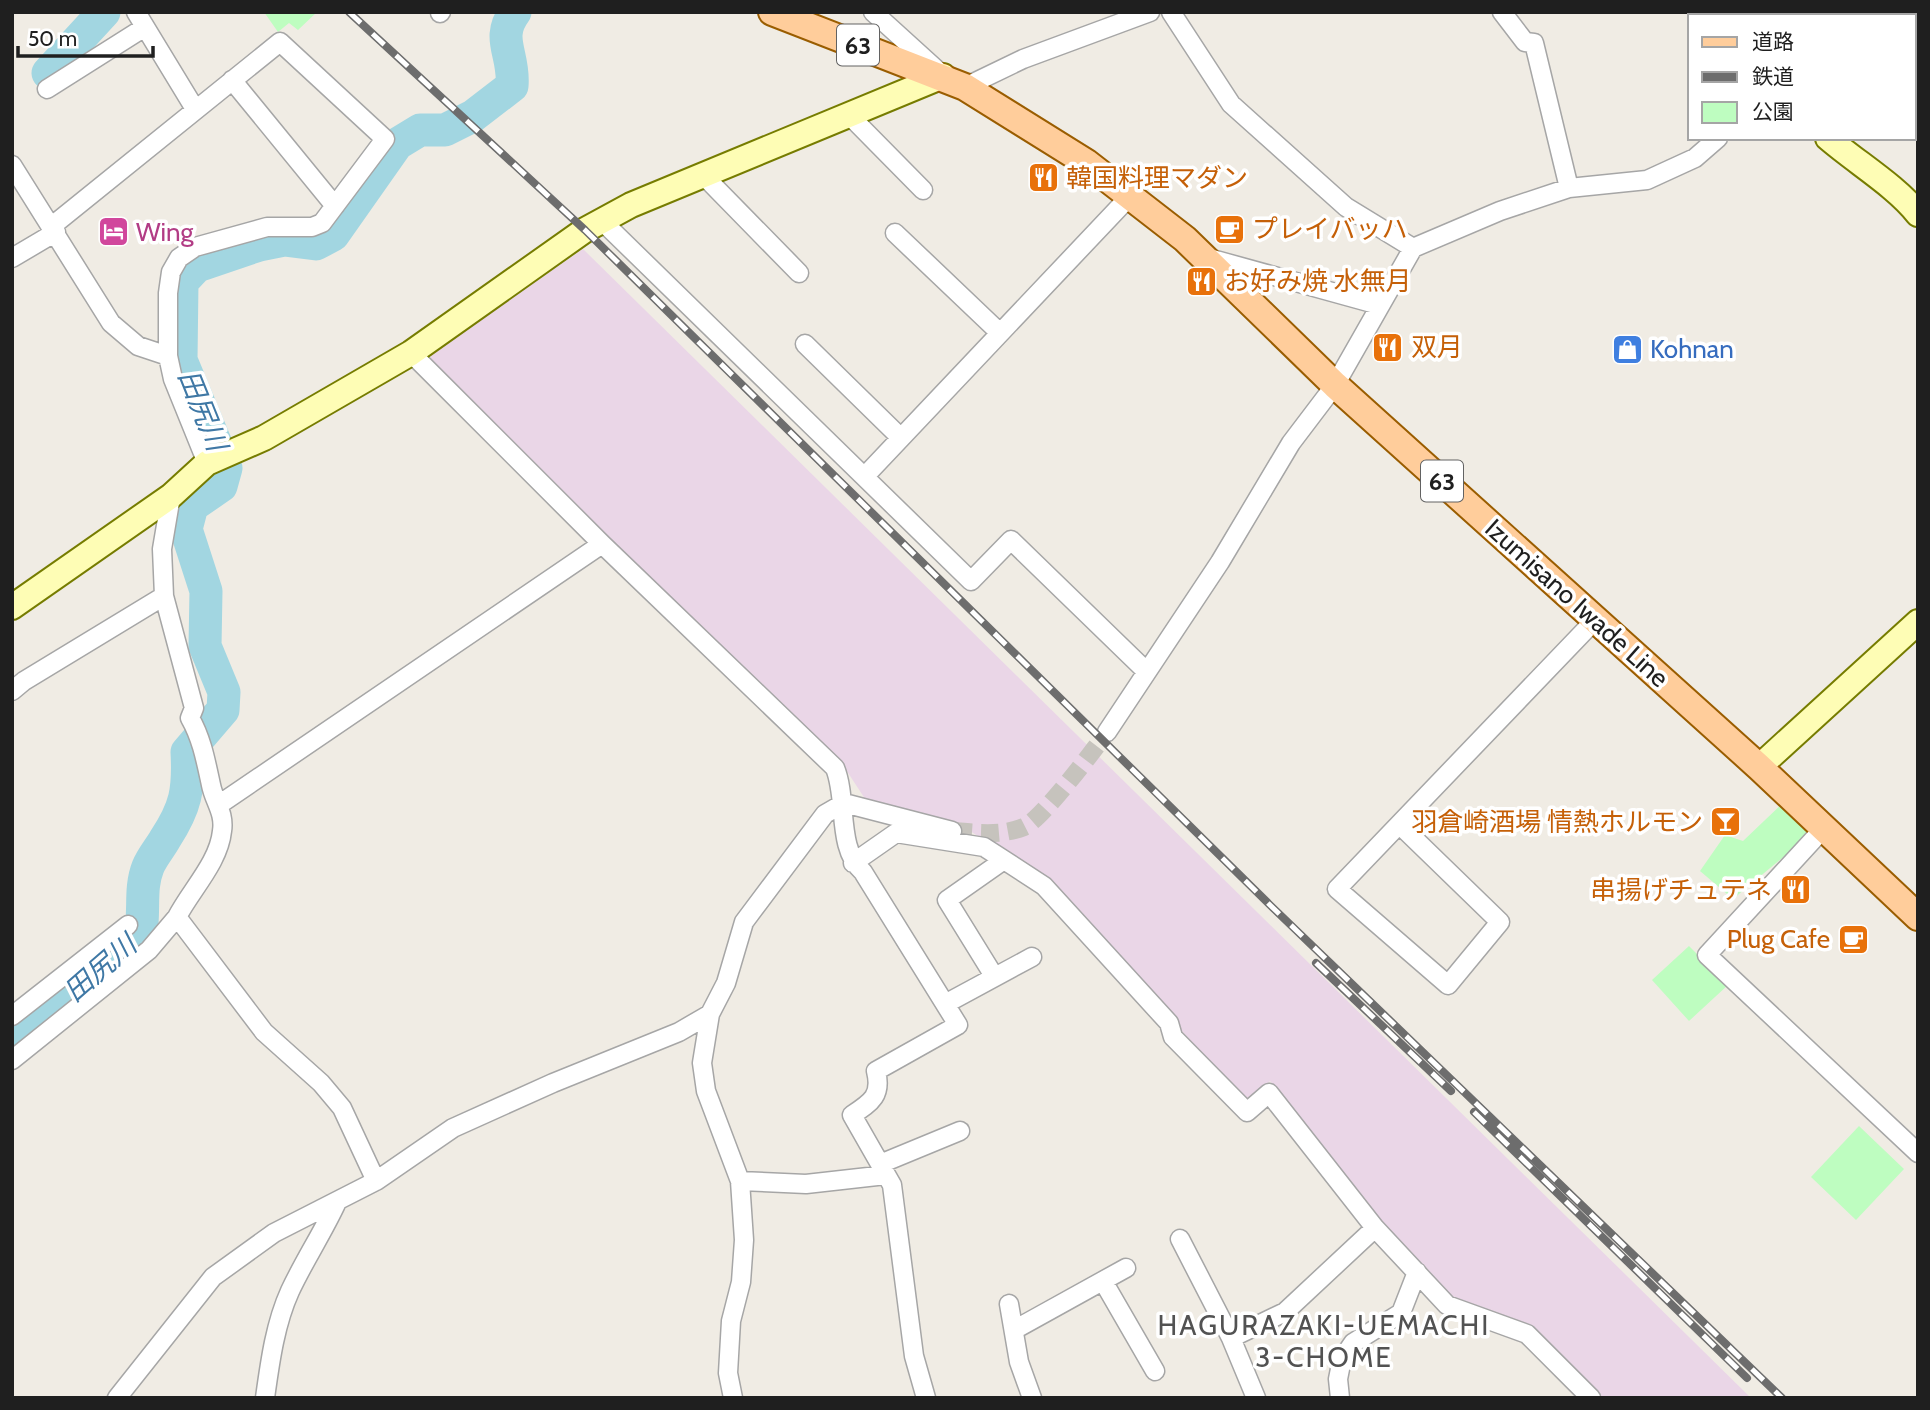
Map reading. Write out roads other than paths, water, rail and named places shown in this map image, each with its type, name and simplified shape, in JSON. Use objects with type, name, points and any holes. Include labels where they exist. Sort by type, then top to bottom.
[{"type":"main road","name":"Izumisano Iwade Line","points":[[772,12],[954,82],[1087,163],[1130,196],[1202,256],[1335,385],[1596,619],[1918,917]]},
{"type":"street","points":[[12,607],[172,496],[211,461],[286,426],[411,353],[602,221],[850,116],[1023,60],[1150,12]]},
{"type":"street","points":[[1171,12],[1231,104],[1346,206],[1413,248]]},
{"type":"street","points":[[1502,12],[1525,42],[1534,43],[1569,188]]},
{"type":"street","points":[[883,15],[954,82]]},
{"type":"street","points":[[47,89],[141,20],[195,109]]},
{"type":"street","points":[[12,258],[54,229],[195,109],[280,42],[385,139],[322,223],[312,227],[285,224],[267,227],[195,247],[179,258],[171,272],[167,356],[173,379],[211,461]]},
{"type":"street","points":[[232,80],[335,206]]},
{"type":"street","points":[[850,116],[923,190]]},
{"type":"street","points":[[1107,732],[1220,562],[1290,443],[1335,385],[1413,248],[1500,211],[1569,188],[1647,180],[1695,158],[1716,140]]},
{"type":"street","points":[[1830,140],[1868,172],[1904,196],[1918,214]]},
{"type":"street","points":[[12,165],[111,323],[138,346],[167,356]]},
{"type":"street","points":[[704,176],[799,273]]},
{"type":"street","points":[[865,476],[1130,196]]},
{"type":"street","points":[[602,221],[971,581],[1011,540],[1147,672]]},
{"type":"street","points":[[895,233],[1000,333]]},
{"type":"street","points":[[1202,256],[1379,305]]},
{"type":"street","points":[[805,344],[901,438]]},
{"type":"street","points":[[411,353],[601,544],[835,768],[842,784],[845,831],[853,863],[863,872],[958,1025],[876,1071],[880,1086],[875,1100],[852,1115],[892,1185],[914,1356],[926,1398]]},
{"type":"street","points":[[12,1060],[149,950],[177,917],[212,860],[222,832],[220,804],[212,790],[205,754],[190,718],[194,708],[164,596],[162,549],[172,496]]},
{"type":"street","points":[[220,804],[601,544]]},
{"type":"street","points":[[12,691],[24,681],[164,596]]},
{"type":"street","points":[[1400,825],[1500,922],[1448,985],[1337,889],[1596,619]]},
{"type":"street","points":[[1759,768],[1918,622]]},
{"type":"street","points":[[733,1398],[728,1373],[731,1321],[741,1282],[744,1240],[740,1181],[706,1091],[702,1063],[710,1014],[726,983],[744,922],[825,814],[844,803],[954,831]]},
{"type":"street","points":[[1824,828],[1707,955],[1918,1153]]},
{"type":"street","points":[[853,863],[896,833],[984,847],[1045,886],[1169,1023],[1172,1037],[1247,1112],[1269,1093],[1375,1228],[1447,1304],[1527,1334],[1591,1398]]},
{"type":"street","points":[[994,976],[947,900],[1004,860]]},
{"type":"street","points":[[177,917],[264,1032],[321,1083],[342,1108],[376,1181]]},
{"type":"street","points":[[12,1016],[128,925]]},
{"type":"street","points":[[945,1004],[1032,957]]},
{"type":"street","points":[[117,1398],[213,1277],[274,1233],[336,1204],[376,1181],[453,1128],[553,1083],[679,1032],[710,1014]]},
{"type":"street","points":[[740,1181],[806,1184],[883,1169],[960,1131]]},
{"type":"street","points":[[265,1398],[271,1352],[289,1292],[322,1236],[336,1204]]},
{"type":"street","points":[[1231,1338],[1285,1312],[1375,1228]]},
{"type":"street","points":[[1180,1239],[1231,1338],[1256,1398]]},
{"type":"street","points":[[1014,1330],[1126,1268]]},
{"type":"street","points":[[1340,1398],[1338,1379],[1342,1359],[1353,1343],[1401,1313],[1417,1272]]},
{"type":"street","points":[[1103,1280],[1155,1371]]},
{"type":"street","points":[[1009,1304],[1020,1362],[1032,1398]]},
{"type":"waterway","points":[[48,73],[104,12]]},
{"type":"waterway","name":"田尻川","points":[[12,1040],[138,942],[145,876],[182,807],[186,788],[187,752],[223,710],[224,692],[205,646],[206,591],[186,529],[192,506],[221,486],[226,468],[181,360],[182,282],[197,266],[259,245],[284,240],[316,244],[333,235],[397,144],[420,130],[445,130],[473,116],[512,86],[506,39],[509,22],[515,12]]},
{"type":"tunnel","points":[[954,831],[998,833],[1015,830],[1032,822],[1080,768],[1107,732]]},
{"type":"railway","points":[[349,12],[585,230],[1271,906],[1782,1398]]},
{"type":"railway","points":[[1316,963],[1451,1091]]},
{"type":"railway","points":[[1474,1112],[1747,1378]]},
{"type":"place","name":"韓国料理マダン","points":[[1043,178]]},
{"type":"place","name":"プレイバッハ","points":[[1229,229]]},
{"type":"place","name":"Wing","points":[[113,232]]},
{"type":"place","name":"お好み焼 水無月","points":[[1201,281]]},
{"type":"place","name":"双月","points":[[1388,347]]},
{"type":"place","name":"Kohnan","points":[[1627,349]]},
{"type":"place","name":"羽倉崎酒場 情熱ホルモン","points":[[1726,822]]},
{"type":"place","name":"串揚げチュテネ","points":[[1795,890]]},
{"type":"place","name":"Plug Cafe","points":[[1853,939]]},
{"type":"district","name":"HAGURAZAKI-UEMACHI 3-CHOME","points":[[1324,1341]]}]
